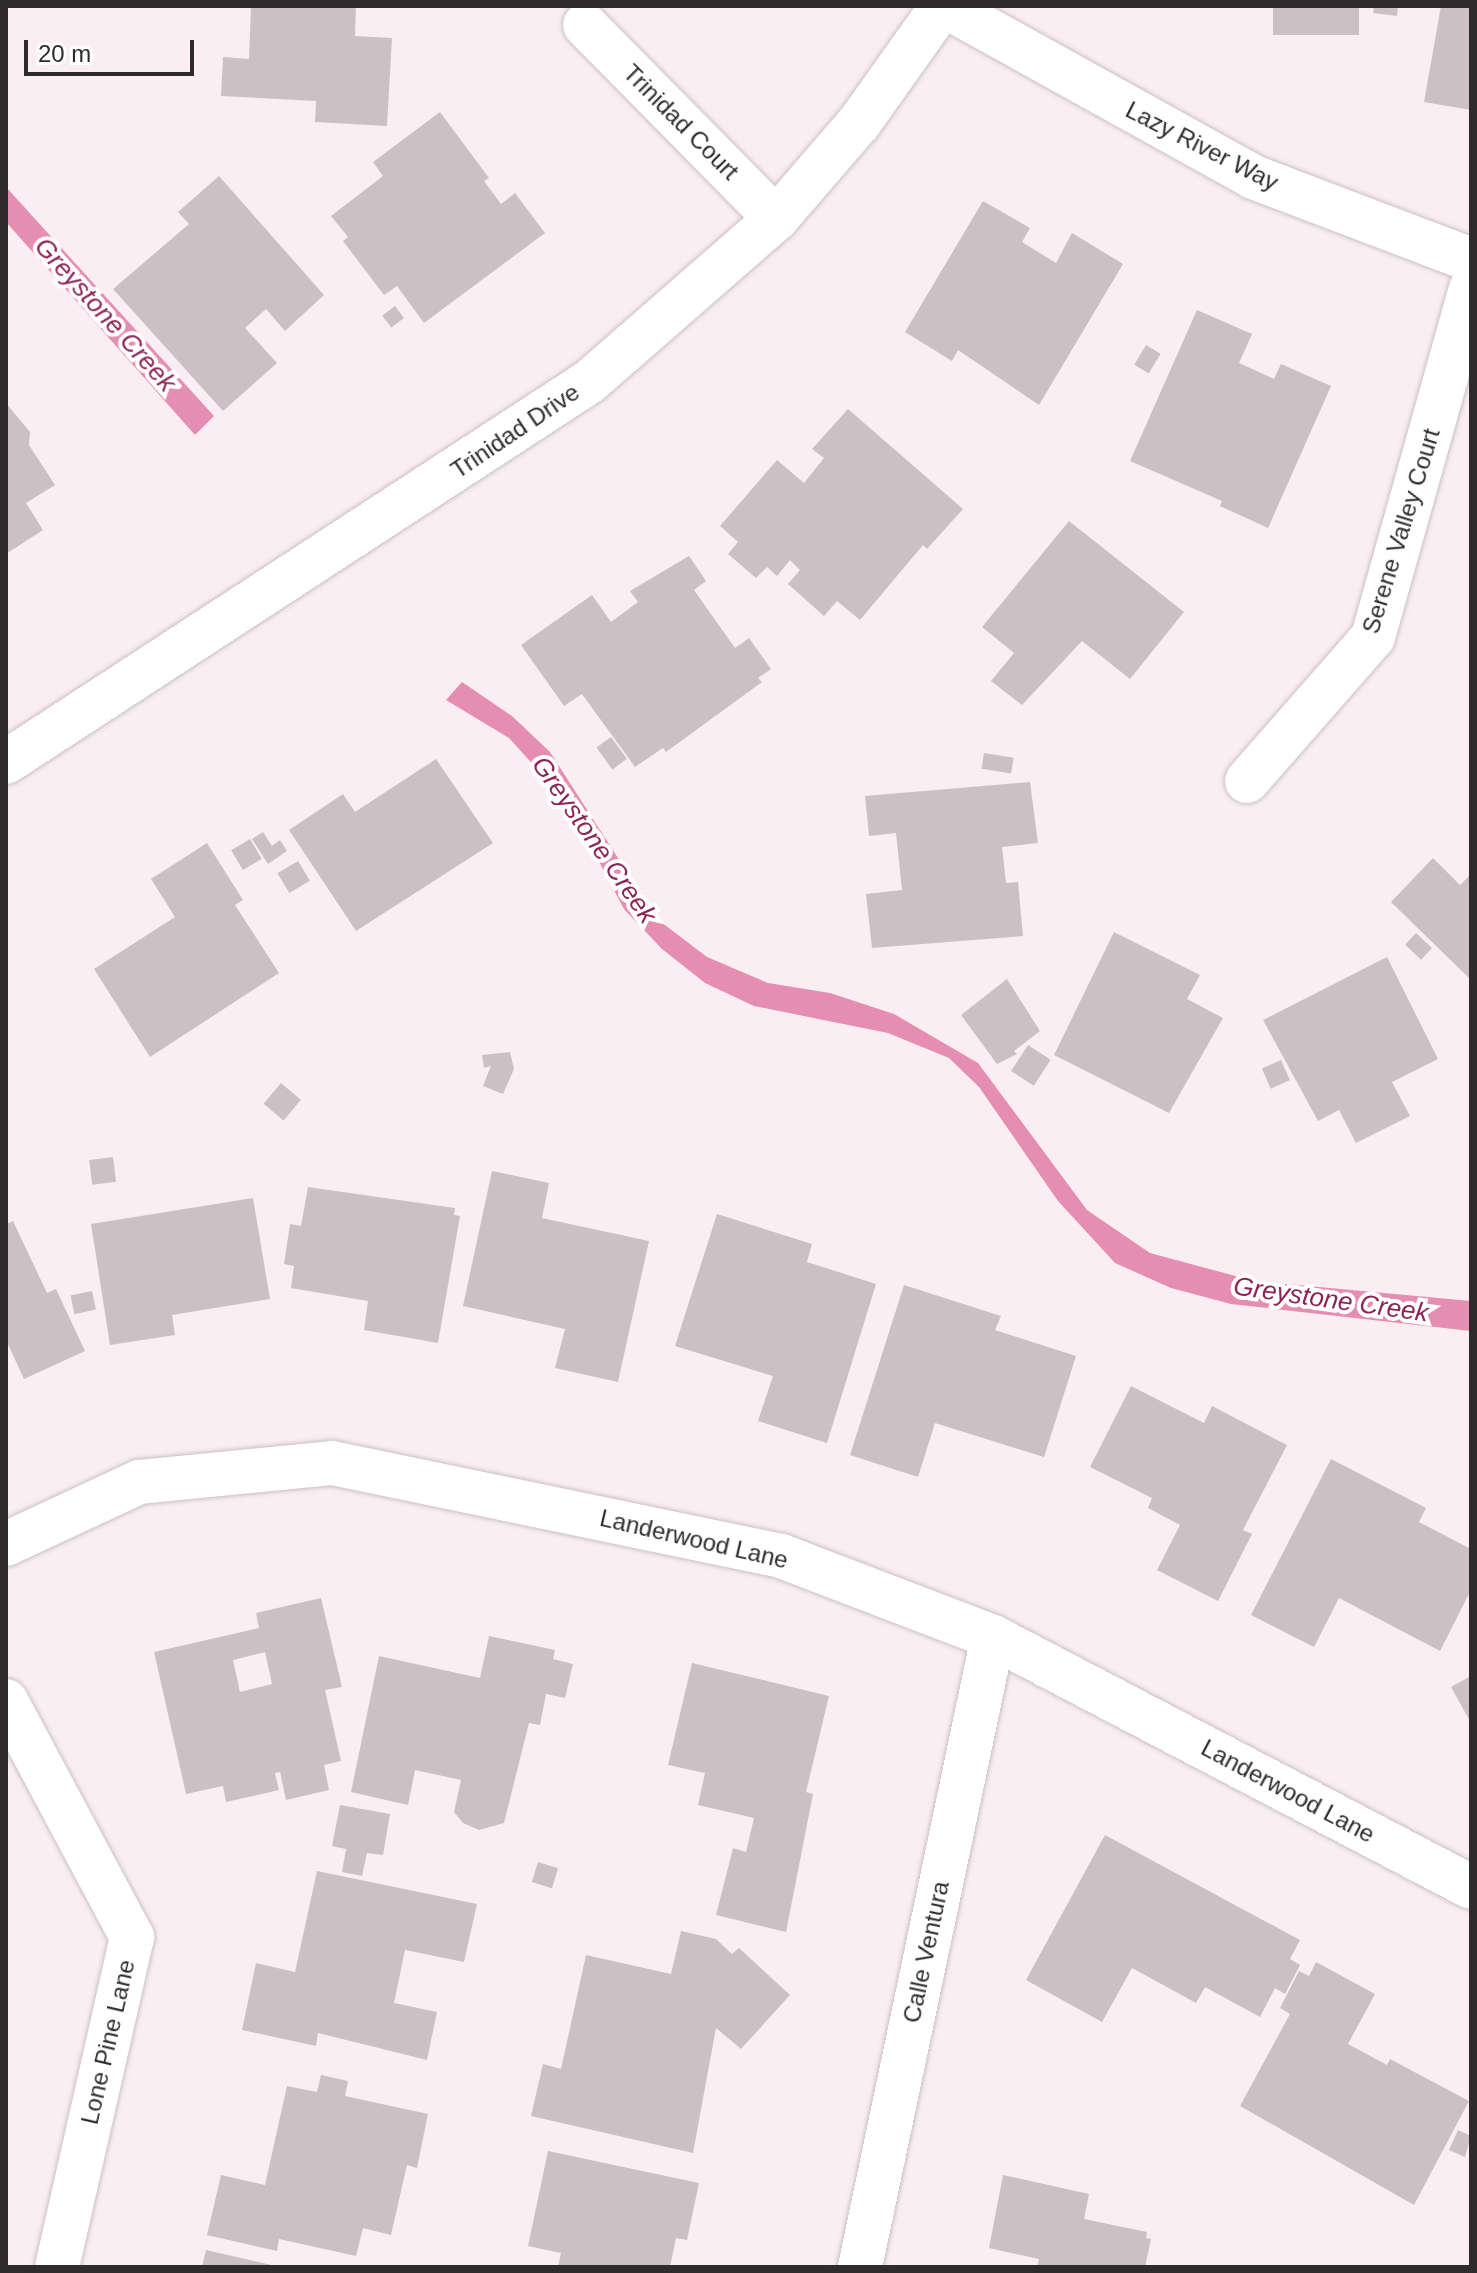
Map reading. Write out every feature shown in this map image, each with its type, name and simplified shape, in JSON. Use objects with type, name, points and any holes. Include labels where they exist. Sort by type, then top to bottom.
[{"type":"street","name":"Trinidad Drive","points":[[6,762],[589,382],[776,219],[859,123],[944,6]]},
{"type":"street","name":"Lazy River Way","points":[[944,6],[1253,177],[1471,260]]},
{"type":"street","name":"Trinidad Court","points":[[585,25],[776,219]]},
{"type":"street","name":"Serene Valley Court","points":[[1247,781],[1373,637],[1471,288]]},
{"type":"street","name":"Landerwood Lane","points":[[6,1544],[139,1482],[332,1463],[781,1556],[993,1637],[1471,1887]]},
{"type":"street","name":"Calle Ventura","points":[[860,2267],[993,1637]]},
{"type":"street","name":"Lone Pine Lane","points":[[6,1701],[132,1937],[57,2267]]},
{"type":"water","name":"Greystone Creek","points":[[6,187],[214,416],[195,435],[6,222]]},
{"type":"water","name":"Greystone Creek","points":[[462,682],[512,716],[550,752],[657,919],[707,957],[768,983],[830,993],[894,1014],[978,1063],[1087,1210],[1150,1253],[1254,1281],[1471,1301],[1471,1331],[1231,1304],[1171,1288],[1115,1263],[1058,1201],[979,1087],[949,1058],[888,1033],[754,1006],[705,983],[662,949],[624,909],[568,803],[509,738],[446,700]]},
{"type":"building","points":[[251,6],[356,6],[355,36],[392,38],[387,126],[315,122],[316,101],[221,96],[223,57],[249,59]]},
{"type":"building","points":[[1273,6],[1359,6],[1359,35],[1273,35]]},
{"type":"building","points":[[1374,6],[1398,6],[1397,16],[1373,13]]},
{"type":"building","points":[[1441,6],[1471,6],[1471,110],[1424,102]]},
{"type":"building","points":[[440,112],[489,178],[484,181],[501,204],[515,193],[545,233],[424,323],[397,286],[384,295],[343,241],[348,237],[331,216],[383,176],[373,162]]},
{"type":"building","points":[[219,176],[324,295],[285,331],[266,309],[245,328],[277,363],[223,411],[113,289],[189,224],[178,212]]},
{"type":"building","points":[[983,201],[1030,228],[1022,242],[1056,263],[1072,233],[1123,264],[1039,405],[958,350],[952,361],[905,332]]},
{"type":"building","points":[[395,306],[404,318],[391,328],[382,316]]},
{"type":"building","points":[[1197,310],[1252,334],[1239,363],[1274,379],[1281,364],[1331,386],[1268,528],[1220,506],[1222,501],[1130,461]]},
{"type":"building","points":[[1146,345],[1161,354],[1149,373],[1134,365]]},
{"type":"building","points":[[6,403],[30,432],[29,445],[55,485],[26,503],[43,530],[6,554]]},
{"type":"building","points":[[848,409],[963,509],[927,549],[923,545],[860,620],[837,601],[824,616],[788,584],[800,570],[790,560],[777,576],[767,567],[756,578],[728,554],[738,542],[720,526],[777,460],[804,483],[824,458],[812,449]]},
{"type":"building","points":[[1069,521],[1184,612],[1130,679],[1082,641],[1022,705],[991,681],[1014,653],[982,627]]},
{"type":"building","points":[[689,556],[706,581],[694,590],[735,648],[749,638],[771,669],[758,678],[762,682],[666,752],[663,748],[635,767],[582,694],[564,706],[521,645],[592,595],[611,622],[638,602],[630,591]]},
{"type":"building","points":[[611,737],[627,759],[612,769],[596,748]]},
{"type":"building","points":[[984,753],[1014,758],[1011,773],[981,769]]},
{"type":"building","points":[[436,759],[493,843],[356,931],[289,830],[343,794],[355,812]]},
{"type":"building","points":[[1030,782],[1038,843],[1002,847],[1006,883],[1018,882],[1023,936],[872,948],[866,894],[902,890],[896,833],[869,836],[865,796]]},
{"type":"building","points":[[263,832],[272,846],[280,840],[287,851],[268,864],[252,839]]},
{"type":"building","points":[[250,839],[262,859],[243,870],[231,850]]},
{"type":"building","points":[[207,843],[243,900],[235,905],[279,973],[150,1057],[94,969],[175,917],[151,879]]},
{"type":"building","points":[[1433,858],[1460,885],[1471,874],[1471,980],[1391,902]]},
{"type":"building","points":[[298,861],[310,881],[289,893],[277,873]]},
{"type":"building","points":[[1114,932],[1200,975],[1187,999],[1223,1018],[1169,1113],[1054,1055]]},
{"type":"building","points":[[1416,933],[1432,948],[1421,960],[1405,945]]},
{"type":"building","points":[[1387,957],[1438,1059],[1392,1082],[1410,1116],[1356,1143],[1339,1110],[1318,1121],[1263,1020]]},
{"type":"building","points":[[1007,979],[1040,1031],[1014,1051],[1017,1054],[997,1064],[961,1015]]},
{"type":"building","points":[[1028,1045],[1051,1060],[1034,1086],[1011,1071]]},
{"type":"building","points":[[510,1052],[514,1069],[503,1094],[483,1086],[491,1066],[484,1068],[482,1055]]},
{"type":"building","points":[[1281,1060],[1290,1080],[1271,1089],[1262,1069]]},
{"type":"building","points":[[281,1083],[301,1100],[284,1120],[264,1104]]},
{"type":"building","points":[[113,1157],[116,1182],[92,1185],[89,1160]]},
{"type":"building","points":[[492,1171],[549,1183],[542,1218],[649,1241],[618,1382],[555,1368],[565,1329],[463,1306]]},
{"type":"building","points":[[308,1187],[455,1208],[454,1215],[460,1216],[438,1343],[364,1330],[368,1301],[291,1288],[294,1266],[284,1264],[290,1224],[301,1226]]},
{"type":"building","points":[[253,1198],[270,1299],[172,1315],[175,1335],[110,1345],[91,1224]]},
{"type":"building","points":[[717,1214],[812,1244],[807,1262],[876,1284],[827,1443],[758,1421],[773,1376],[675,1346]]},
{"type":"building","points":[[13,1221],[47,1293],[56,1289],[85,1351],[24,1379],[6,1340],[6,1224]]},
{"type":"building","points":[[904,1285],[1001,1316],[995,1330],[1076,1356],[1044,1457],[935,1423],[918,1477],[850,1455]]},
{"type":"building","points":[[92,1291],[96,1310],[74,1314],[70,1296]]},
{"type":"building","points":[[1131,1386],[1204,1423],[1212,1406],[1287,1445],[1243,1530],[1252,1534],[1218,1601],[1157,1570],[1180,1525],[1148,1508],[1152,1498],[1090,1467]]},
{"type":"building","points":[[1331,1459],[1426,1508],[1419,1522],[1471,1549],[1471,1590],[1440,1651],[1339,1598],[1314,1647],[1251,1615]]},
{"type":"building","points":[[321,1598],[342,1687],[325,1690],[341,1761],[324,1765],[329,1790],[286,1800],[280,1772],[275,1773],[279,1790],[226,1802],[223,1786],[186,1794],[154,1652],[259,1628],[256,1613]],"holes":[[[265,1652],[272,1684],[240,1692],[233,1660]]]},
{"type":"building","points":[[489,1636],[555,1650],[553,1659],[573,1664],[565,1698],[546,1694],[540,1725],[529,1723],[504,1823],[479,1830],[463,1823],[454,1812],[461,1780],[415,1770],[408,1805],[351,1792],[379,1656],[480,1678]]},
{"type":"building","points":[[692,1663],[829,1696],[806,1792],[813,1794],[786,1932],[716,1915],[733,1848],[746,1852],[754,1818],[698,1805],[705,1773],[668,1765]]},
{"type":"building","points":[[1471,1676],[1471,1723],[1451,1687]]},
{"type":"building","points":[[340,1805],[390,1814],[383,1855],[367,1853],[362,1876],[342,1872],[346,1849],[332,1846]]},
{"type":"building","points":[[1105,1835],[1300,1940],[1290,1959],[1300,1965],[1285,1994],[1275,1988],[1260,2017],[1205,1987],[1196,2003],[1132,1968],[1102,2022],[1026,1980]]},
{"type":"building","points":[[538,1862],[558,1868],[552,1888],[532,1882]]},
{"type":"building","points":[[317,1871],[477,1904],[464,1962],[405,1950],[394,2003],[437,2012],[427,2060],[318,2033],[316,2046],[242,2030],[256,1963],[295,1972]]},
{"type":"building","points":[[681,1931],[716,1939],[732,1954],[739,1948],[790,1995],[741,2049],[716,2028],[693,2153],[531,2116],[543,2064],[561,2069],[586,1955],[671,1974]]},
{"type":"building","points":[[1316,1962],[1375,1994],[1348,2044],[1387,2065],[1390,2059],[1469,2101],[1414,2205],[1240,2106],[1290,2014],[1280,2008],[1299,1971],[1309,1976]]},
{"type":"building","points":[[321,2075],[348,2081],[345,2096],[428,2114],[417,2168],[407,2165],[391,2235],[363,2228],[356,2256],[279,2239],[277,2251],[207,2235],[221,2175],[265,2185],[287,2086],[317,2092]]},
{"type":"building","points":[[1458,2130],[1471,2136],[1465,2157],[1449,2150]]},
{"type":"building","points":[[548,2151],[699,2183],[687,2240],[676,2238],[670,2267],[558,2267],[561,2253],[528,2246]]},
{"type":"building","points":[[1003,2175],[1089,2194],[1084,2219],[1147,2232],[1146,2238],[1151,2239],[1145,2267],[1037,2267],[1039,2259],[989,2248]]},
{"type":"building","points":[[206,2250],[276,2266],[202,2267]]}]
